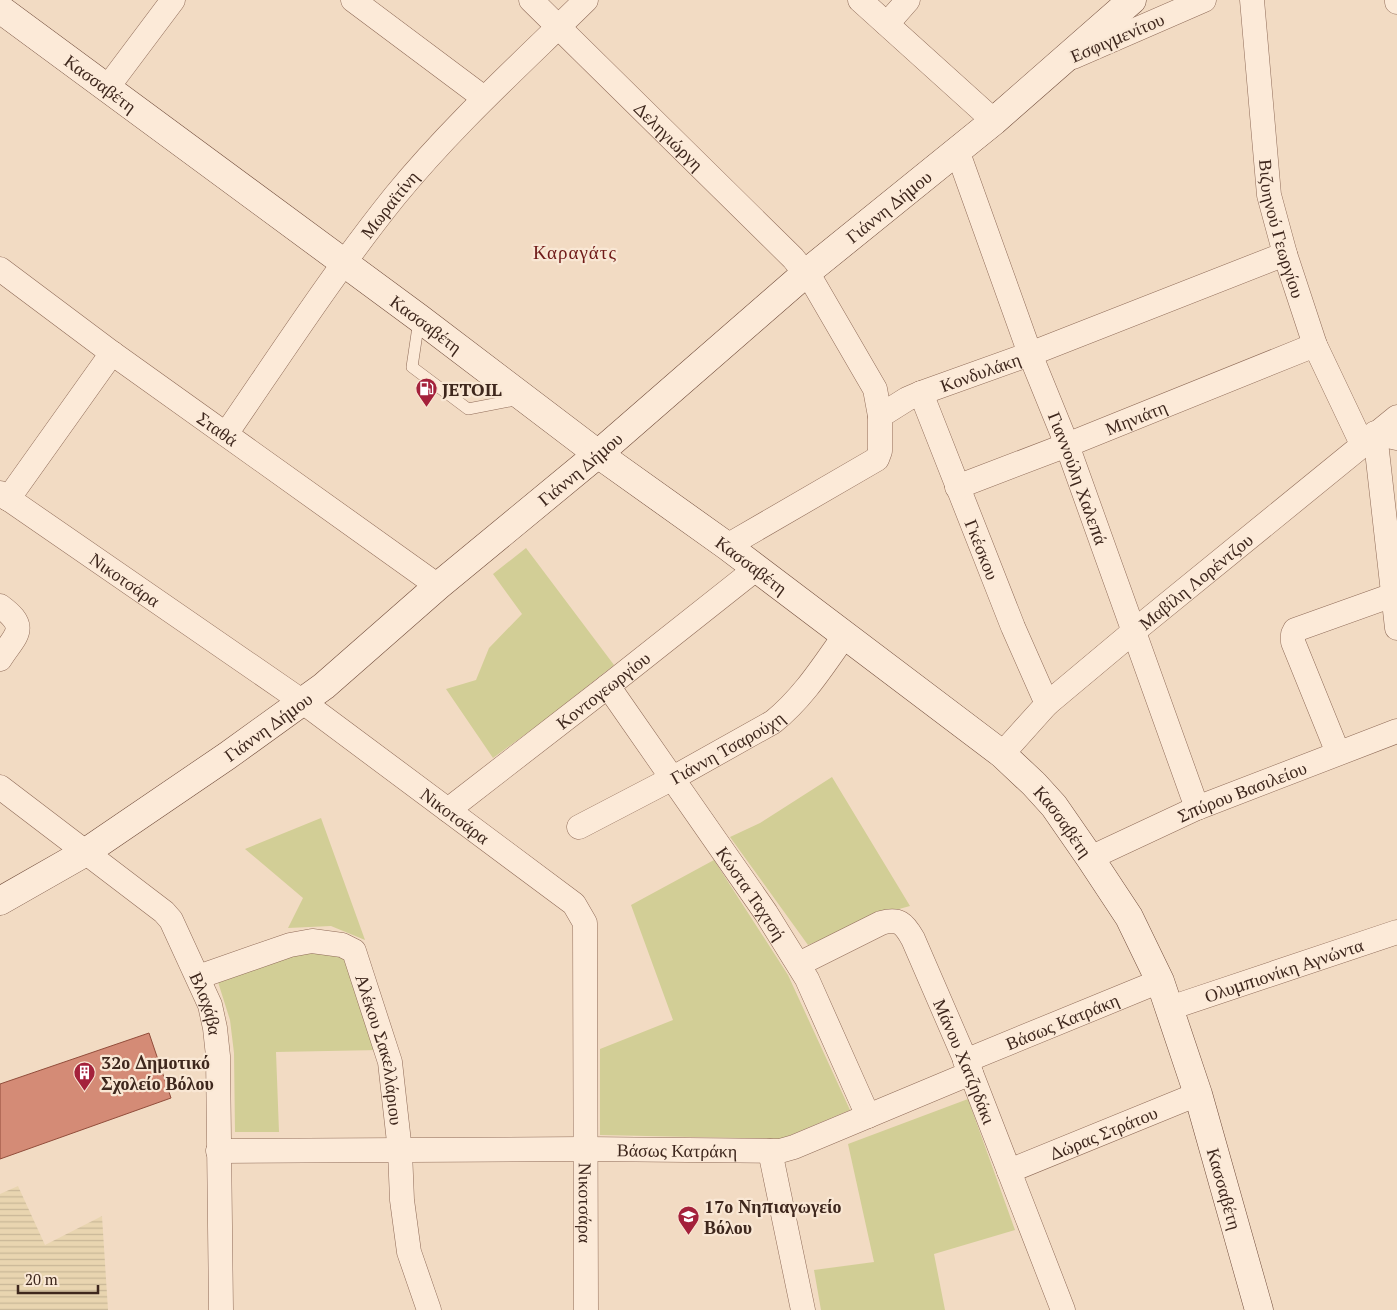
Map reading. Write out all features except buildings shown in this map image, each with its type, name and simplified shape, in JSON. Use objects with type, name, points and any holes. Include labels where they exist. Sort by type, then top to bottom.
[{"type":"street","points":[[107,88],[173,0]]},
{"type":"street","points":[[353,0],[484,98]]},
{"type":"street","name":"Δεληγιώργη","points":[[531,0],[806,273]]},
{"type":"street","name":"Μωραϊτίνη","points":[[226,434],[344,263],[395,196],[484,98],[586,0]]},
{"type":"street","points":[[860,0],[994,120]]},
{"type":"street","points":[[887,24],[908,0]]},
{"type":"street","name":"Γιάννη Δήμου","points":[[0,901],[86,852],[324,686],[438,586],[598,454],[806,273],[994,120],[1132,0]]},
{"type":"street","name":"Εσφιγμενίτου","points":[[1058,63],[1204,0]]},
{"type":"street","name":"Βιζυηνού Γεωργίου","points":[[1252,0],[1270,195],[1285,254],[1315,345],[1378,438],[1397,628]]},
{"type":"street","name":"Κασσαβέτη","points":[[0,9],[420,318],[598,454],[757,568],[1002,754],[1034,784],[1054,806],[1129,917],[1160,981],[1198,1094],[1259,1310]]},
{"type":"street","name":"Γιαννούλη Χαλεπά","points":[[957,150],[1030,354],[1067,445],[1197,808]]},
{"type":"street","name":"Κονδυλάκη","points":[[880,416],[907,399],[921,393],[1030,354],[1285,254]]},
{"type":"street","name":"Σταθά","points":[[0,269],[112,353],[438,586]]},
{"type":"street","points":[[727,546],[877,459],[880,451],[880,416],[875,388],[806,273]]},
{"type":"street","name":"Μηνιάτη","points":[[958,487],[1315,345]]},
{"type":"street","points":[[4,496],[112,353]]},
{"type":"street","name":"Γκέσκου","points":[[921,393],[1013,627],[1048,704]]},
{"type":"street","name":"Μαβίλη Λορέντζου","points":[[1002,754],[1048,704],[1133,632],[1378,438],[1397,417]]},
{"type":"street","name":"Νικοτσάρα","points":[[4,496],[303,702],[574,904],[585,923],[586,1310]]},
{"type":"street","name":"Κοντογεωργίου","points":[[448,810],[757,568]]},
{"type":"street","points":[[1338,753],[1293,642],[1293,634],[1295,630],[1393,595]]},
{"type":"street","points":[[0,606],[12,615],[17,622],[18,628],[17,634],[0,659]]},
{"type":"street","name":"Γιάννη Τσαρούχη","points":[[579,827],[674,778],[773,722],[804,692],[845,635]]},
{"type":"street","name":"Κώστα Ταχτσή","points":[[608,686],[674,778],[799,964],[868,1116]]},
{"type":"street","name":"Σπύρου Βασιλείου","points":[[1090,858],[1197,808],[1397,731]]},
{"type":"street","name":"Βλαχάβα","points":[[0,787],[164,912],[171,920],[210,1005],[218,1056],[221,1310]]},
{"type":"street","name":"Μάνου Χατζηδάκι","points":[[799,964],[881,923],[892,920],[901,923],[907,928],[968,1067],[1063,1310]]},
{"type":"street","name":"Ολυμπιονίκη Αγνώντα","points":[[1170,1008],[1397,932]]},
{"type":"street","name":"Αλέκου Σακελλάριου","points":[[198,977],[290,945],[312,941],[342,944],[354,951],[390,1062],[400,1151],[402,1200],[409,1252],[429,1310]]},
{"type":"street","name":"Βάσως Κατράκη","points":[[218,1151],[585,1149],[780,1151],[868,1116],[968,1067],[1160,981]]},
{"type":"street","name":"Δώρας Στράτου","points":[[1009,1171],[1198,1094]]},
{"type":"street","points":[[770,1151],[803,1310]]},
{"type":"lane","points":[[420,318],[412,367],[468,409],[525,398]]},
{"type":"shaded area","points":[[526,548],[614,665],[493,758],[446,689],[476,680],[489,648],[522,614],[493,574]]},
{"type":"shaded area","points":[[832,777],[910,906],[881,914],[808,945],[730,837],[760,823]]},
{"type":"shaded area","points":[[321,818],[365,940],[331,926],[288,928],[303,898],[245,849]]},
{"type":"shaded area","points":[[714,860],[788,975],[850,1110],[781,1139],[600,1135],[600,1049],[673,1020],[631,905]]},
{"type":"shaded area","points":[[344,950],[379,1050],[276,1052],[279,1132],[235,1132],[234,1053],[230,1020],[218,982],[291,951]]},
{"type":"shaded area","points":[[968,1099],[1015,1230],[934,1254],[945,1310],[821,1310],[814,1270],[874,1262],[848,1144]]},
{"type":"shaded area","points":[[18,1186],[45,1245],[102,1216],[108,1310],[0,1310],[0,1194]]},
{"type":"place","name":"JETOIL","points":[[426,408]]},
{"type":"place","name":"32ο Δημοτικό Σχολείο Βόλου","points":[[85,1091]]},
{"type":"place","name":"17ο Νηπιαγωγείο Βόλου","points":[[688,1235]]},
{"type":"district","name":"Καραγάτς","points":[[575,251]]}]
